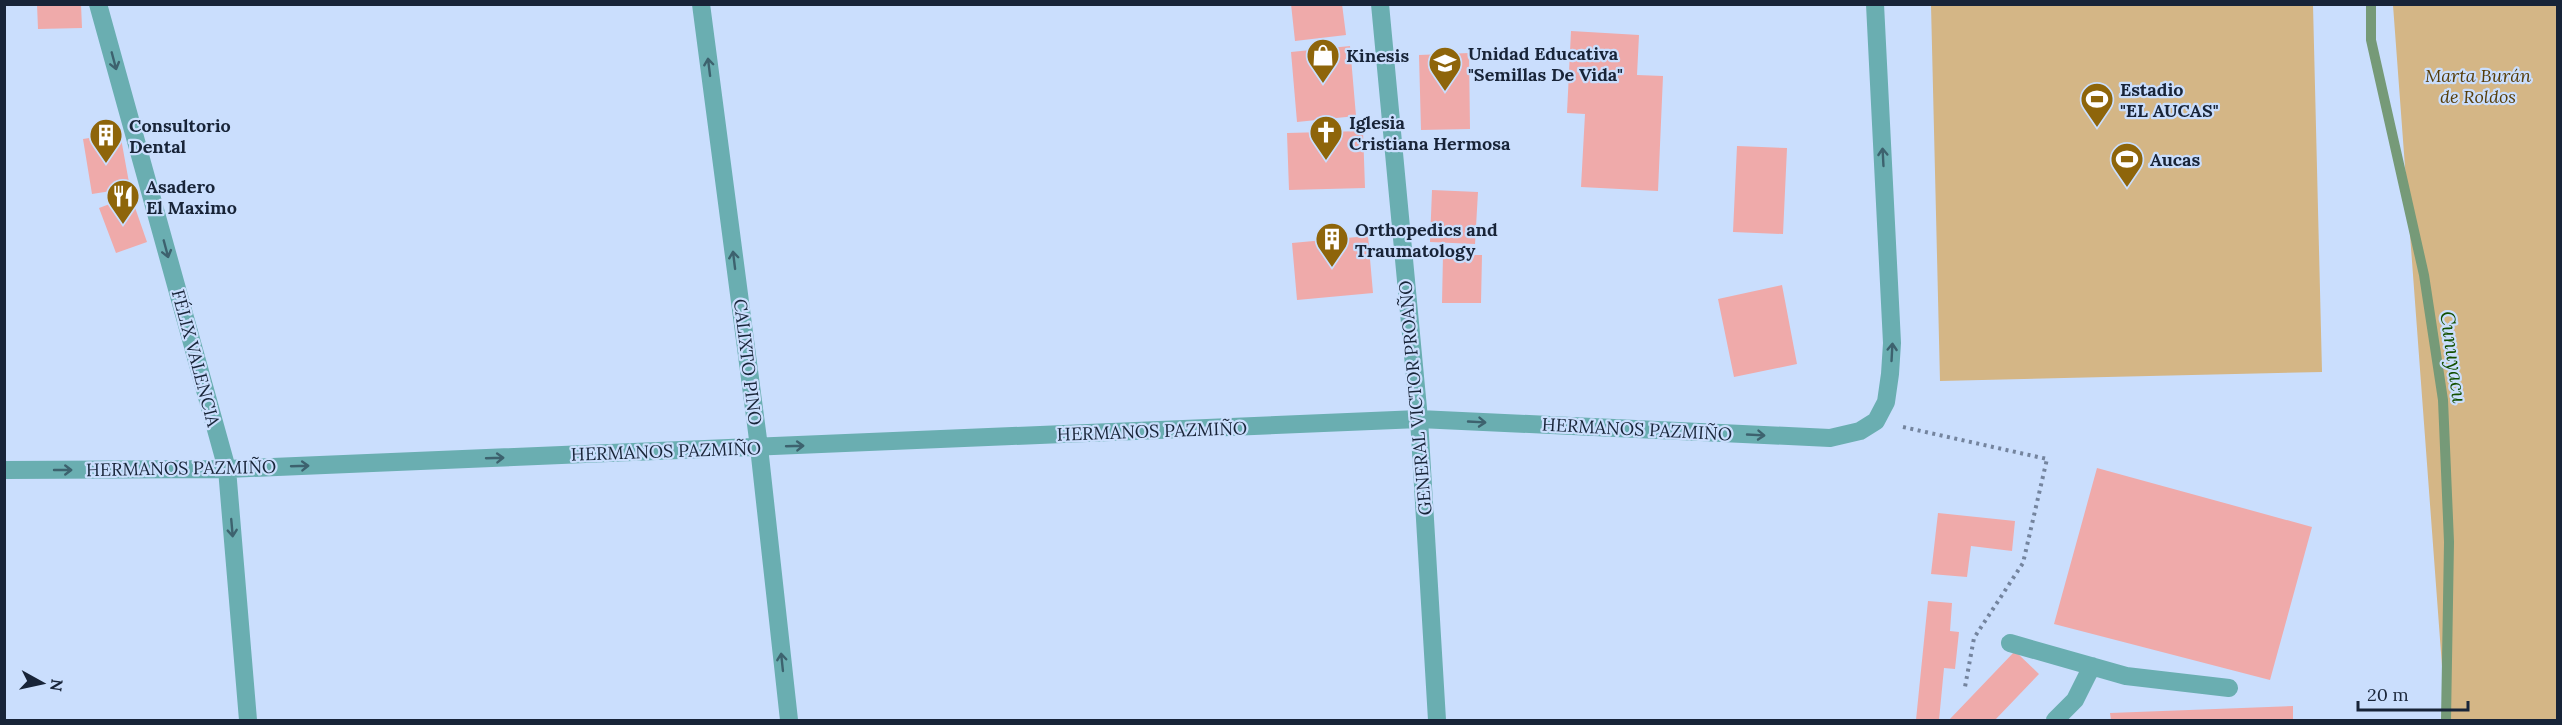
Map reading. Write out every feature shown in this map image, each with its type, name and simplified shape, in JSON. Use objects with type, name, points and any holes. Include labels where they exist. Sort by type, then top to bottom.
[{"type":"street","name":"FÉLIX VALENCIA","points":[[98,4],[227,469],[248,720]]},
{"type":"street","name":"CALIXTO PINO","points":[[701,4],[759,447],[789,720]]},
{"type":"street","name":"GENERAL VICTOR PROAÑO","points":[[1380,4],[1419,419],[1437,720]]},
{"type":"street","points":[[1875,4],[1892,343],[1886,402],[1876,421]]},
{"type":"street","name":"HERMANOS PAZMIÑO","points":[[4,470],[227,469],[1419,419],[1830,438],[1860,431],[1876,421]]},
{"type":"street","points":[[2010,643],[2146,680],[2229,688]]},
{"type":"street","points":[[2055,720],[2075,700],[2092,666]]},
{"type":"path","points":[[1876,421],[2047,459],[2023,563],[1974,638],[1965,687]]},
{"type":"green space","name":"Aucas","points":[[1931,5],[2313,5],[2322,372],[1940,381]]},
{"type":"green space","name":"Marta Burán de Roldos","points":[[2393,5],[2557,5],[2557,720],[2446,720]]},
{"type":"building","points":[[37,4],[81,4],[82,28],[38,29]]},
{"type":"building","points":[[1291,4],[1342,4],[1346,35],[1295,41]]},
{"type":"building","points":[[1571,31],[1639,35],[1637,75],[1663,76],[1658,191],[1581,187],[1585,114],[1567,113]]},
{"type":"building","name":"Kinesis","points":[[1350,46],[1356,116],[1297,122],[1291,52]]},
{"type":"building","name":"Unidad Educativa \"Semillas De Vida\"","points":[[1469,53],[1470,129],[1421,130],[1419,55]]},
{"type":"building","name":"Iglesia Cristiana Hermosa","points":[[1363,131],[1365,188],[1289,190],[1287,133]]},
{"type":"building","name":"Consultorio Dental","points":[[120,133],[130,188],[92,194],[83,139]]},
{"type":"building","points":[[1737,146],[1787,148],[1783,234],[1733,232]]},
{"type":"building","points":[[1432,190],[1478,192],[1475,244],[1430,242]]},
{"type":"building","name":"Asadero El Maximo","points":[[131,196],[147,242],[116,253],[99,208]]},
{"type":"building","name":"Orthopedics and Traumatology","points":[[1368,236],[1373,293],[1297,300],[1292,243]]},
{"type":"building","points":[[1443,255],[1482,255],[1481,303],[1442,303]]},
{"type":"building","points":[[1782,285],[1797,364],[1734,377],[1718,299]]},
{"type":"building","points":[[2097,468],[2312,527],[2270,680],[2054,624]]},
{"type":"building","points":[[1938,513],[2015,521],[2012,551],[1971,546],[1967,577],[1931,574]]},
{"type":"building","points":[[1928,601],[1952,603],[1950,631],[1959,632],[1955,669],[1944,668],[1939,720],[1916,720]]},
{"type":"building","points":[[2015,651],[2039,674],[1995,720],[1949,720]]},
{"type":"building","points":[[2293,706],[2293,720],[2111,720],[2110,713]]},
{"type":"waterway","name":"Cunuyacu","points":[[2371,4],[2371,40],[2424,275],[2443,400],[2449,542],[2446,720]]},
{"type":"place","name":"Kinesis","points":[[1323,84]]},
{"type":"place","name":"Unidad Educativa \"Semillas De Vida\"","points":[[1445,92]]},
{"type":"place","name":"Estadio \"EL AUCAS\"","points":[[2097,128]]},
{"type":"place","name":"Iglesia Cristiana Hermosa","points":[[1326,161]]},
{"type":"place","name":"Consultorio Dental","points":[[106,164]]},
{"type":"place","name":"Aucas","points":[[2127,188]]},
{"type":"place","name":"Asadero El Maximo","points":[[123,225]]},
{"type":"place","name":"Orthopedics and Traumatology","points":[[1332,268]]}]
